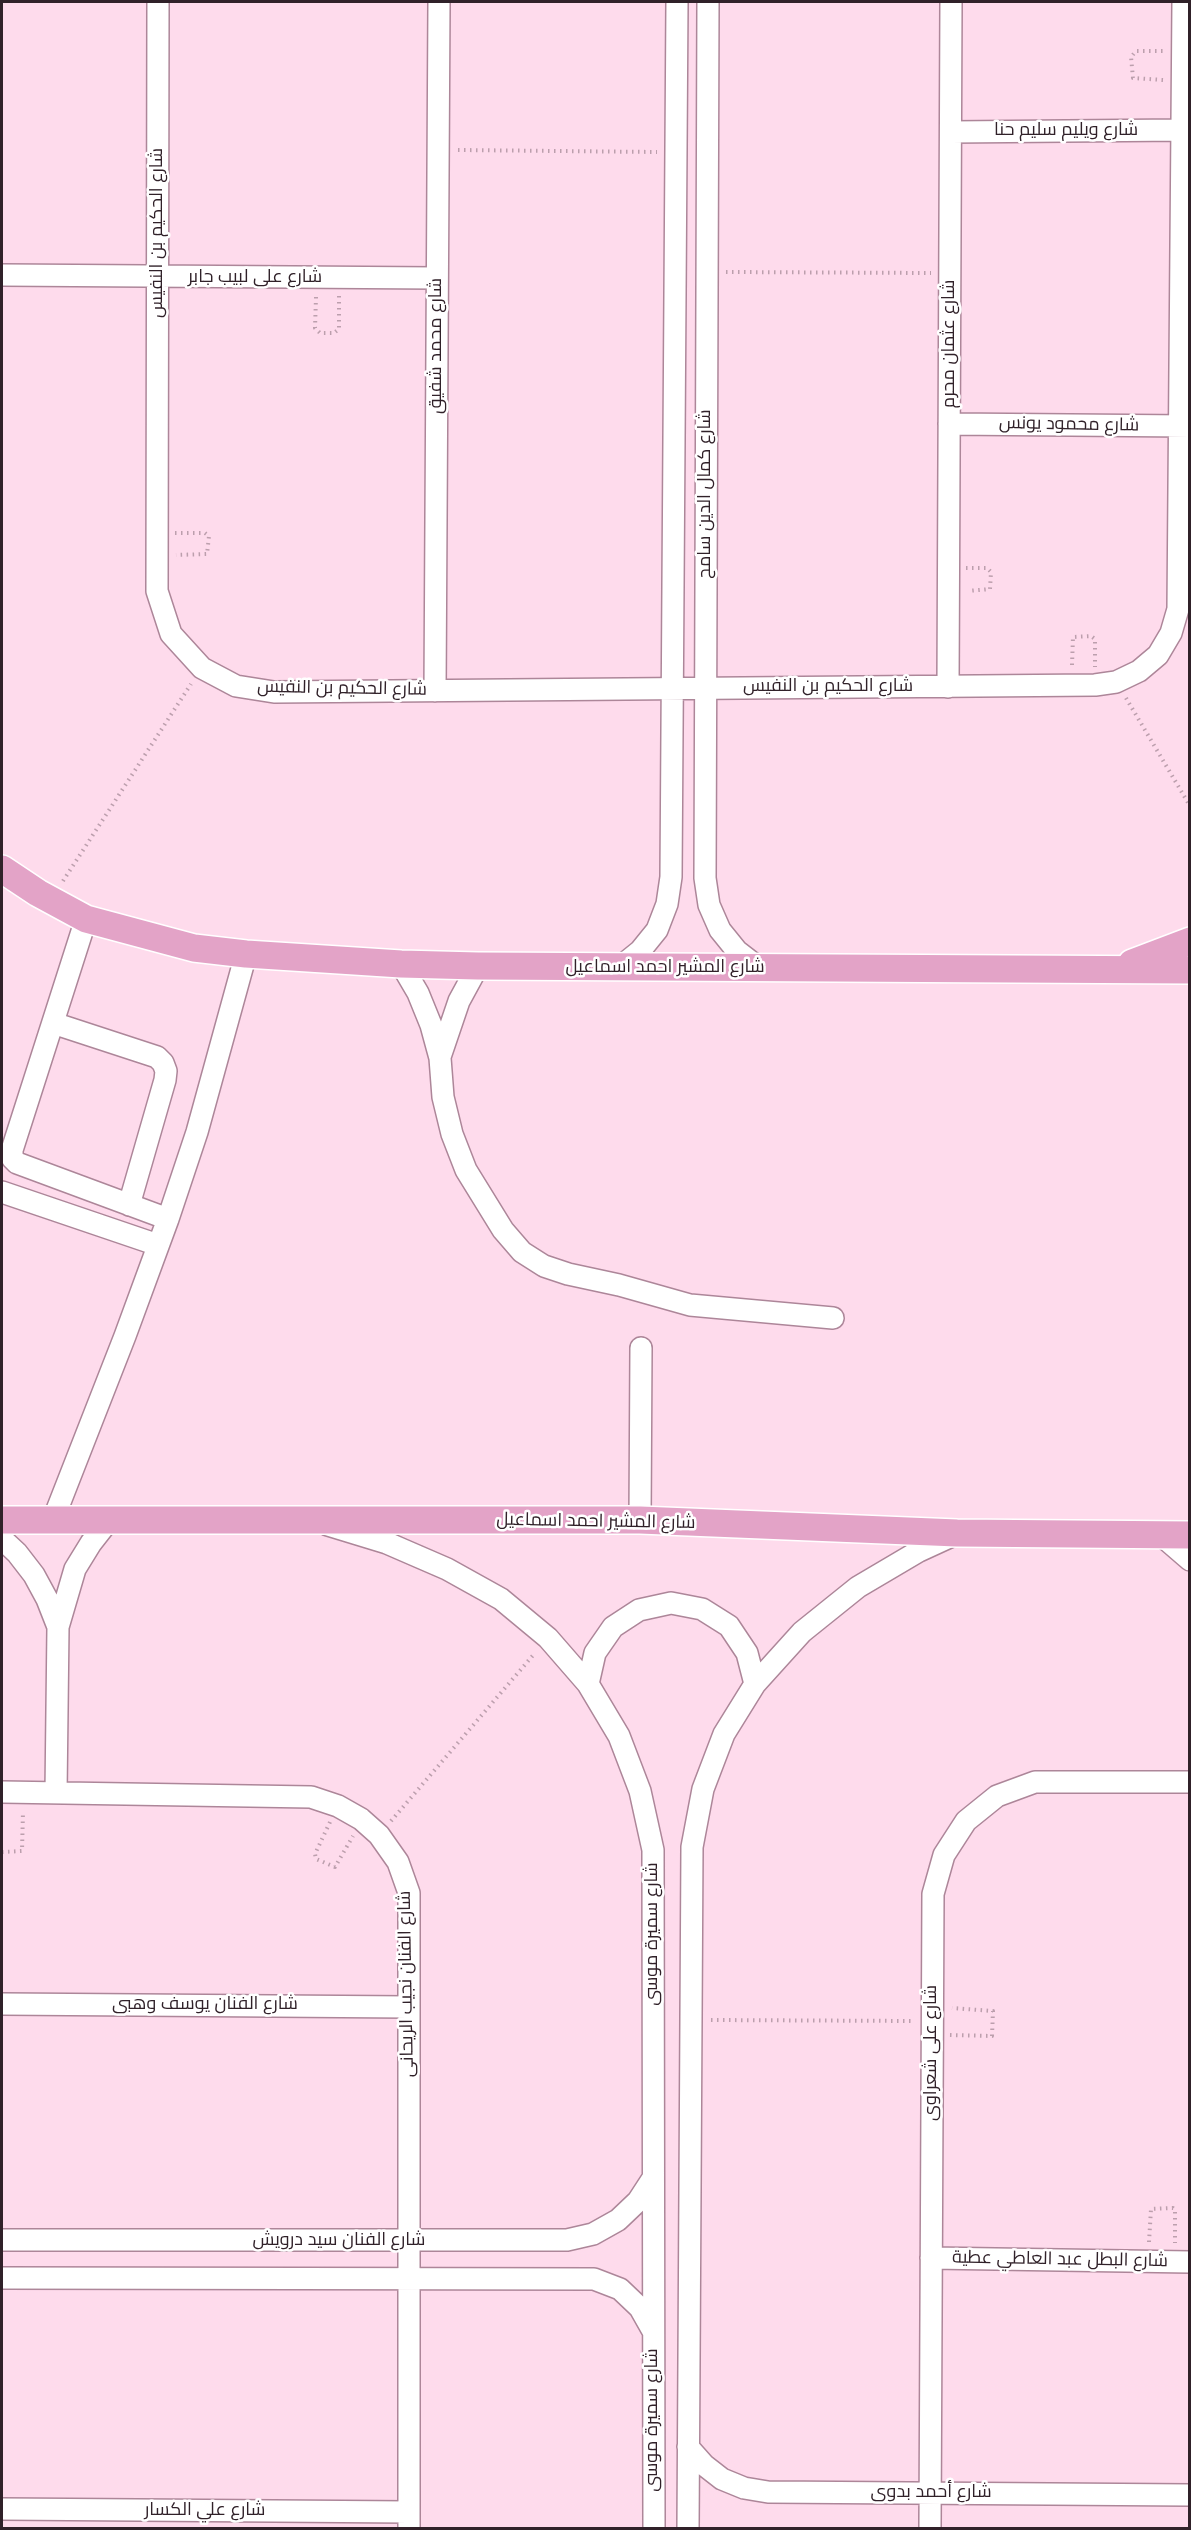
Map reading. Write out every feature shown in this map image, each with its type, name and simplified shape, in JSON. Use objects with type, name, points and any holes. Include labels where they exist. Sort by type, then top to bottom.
[{"type":"main road","points":[[2,868],[44,897]]},
{"type":"main road","points":[[2,884],[44,897]]},
{"type":"main road","name":"شارع المشير احمد اسماعيل","points":[[44,897],[86,919],[194,948],[246,954],[401,964],[619,968],[1190,970]]},
{"type":"main road","points":[[1117,968],[1190,941]]},
{"type":"main road","name":"شارع المشير احمد اسماعيل","points":[[2,1520],[640,1520],[957,1533],[1190,1535]]},
{"type":"street","name":"شارع الحكيم بن النفيس","points":[[158,2],[157,591],[171,634],[202,668],[236,686],[274,692],[948,687],[1095,685],[1116,682],[1139,671],[1158,655],[1172,633],[1178,609],[1184,497]]},
{"type":"street","name":"شارع محمد شفيق","points":[[435,691],[439,2]]},
{"type":"street","name":"شارع كمال الدين سامح","points":[[619,968],[640,951],[651,937],[668,904],[671,878],[676,2]]},
{"type":"street","name":"شارع كمال الدين سامح","points":[[708,2],[705,878],[709,905],[720,930],[737,951],[759,968]]},
{"type":"street","name":"شارع عثمان محرم","points":[[948,687],[951,2]]},
{"type":"street","points":[[1183,2],[1184,497]]},
{"type":"street","name":"شارع ويليم سليم حنا","points":[[951,132],[1182,130]]},
{"type":"street","name":"شارع على لبيب جابر","points":[[2,275],[437,278]]},
{"type":"street","name":"شارع محمود يونس","points":[[950,424],[1184,426]]},
{"type":"street","points":[[86,919],[12,1150],[12,1158],[17,1162],[168,1219]]},
{"type":"street","points":[[53,1520],[168,1219],[197,1132],[246,954]]},
{"type":"street","points":[[401,964],[426,1009],[440,1058],[445,1106],[452,1134],[466,1170],[503,1230],[522,1252],[544,1266],[568,1274],[619,1285],[690,1305],[833,1318]]},
{"type":"street","points":[[440,1058],[459,1001],[478,966]]},
{"type":"street","points":[[53,1023],[157,1057],[163,1063],[166,1071],[165,1080],[129,1205]]},
{"type":"street","points":[[2,1192],[158,1245]]},
{"type":"street","points":[[640,1520],[641,1348]]},
{"type":"street","points":[[56,1793],[58,1627],[75,1569],[90,1543],[109,1520]]},
{"type":"street","name":"شارع سميرة موسى","points":[[310,1520],[387,1543],[447,1569],[501,1599],[548,1638],[588,1684],[619,1736],[640,1791],[653,1850],[654,2529]]},
{"type":"street","name":"شارع سميرة موسى","points":[[688,2529],[692,1847],[703,1789],[724,1734],[755,1684],[802,1632],[858,1587],[919,1551],[957,1533]]},
{"type":"street","points":[[1161,1535],[1190,1560]]},
{"type":"street","points":[[2,1539],[17,1553],[34,1575],[58,1627]]},
{"type":"street","points":[[588,1684],[595,1653],[613,1627],[639,1610],[671,1603],[702,1609],[729,1626],[747,1653],[755,1684]]},
{"type":"street","name":"شارع على شعراوى","points":[[930,2529],[933,1894],[944,1855],[966,1821],[997,1796],[1035,1782],[1190,1782]]},
{"type":"street","name":"شارع الفنان نجيب الريحانى","points":[[2,1792],[311,1797],[338,1806],[361,1819],[379,1835],[398,1862],[409,1893],[409,2520]]},
{"type":"street","name":"شارع الفنان يوسف وهبى","points":[[2,2004],[409,2007]]},
{"type":"street","name":"شارع الفنان سيد درويش","points":[[2,2240],[567,2240],[593,2234],[618,2220],[638,2201],[653,2178]]},
{"type":"street","name":"شارع البطل عبد العاطي عطية","points":[[932,2258],[1182,2261]]},
{"type":"street","name":"شارع الفنان سيد درويش","points":[[2,2278],[594,2279],[620,2289],[640,2308],[653,2332]]},
{"type":"street","name":"شارع أحمد بدوى","points":[[688,2447],[704,2465],[722,2479],[744,2488],[768,2492],[1190,2495]]},
{"type":"street","name":"شارع علي الكسار","points":[[2,2510],[409,2520]]},
{"type":"path","points":[[1182,51],[1136,51],[1131,57],[1133,78],[1182,80]]},
{"type":"path","points":[[438,150],[676,152]]},
{"type":"path","points":[[707,272],[950,273]]},
{"type":"path","points":[[316,278],[315,328],[320,333],[334,333],[339,329],[339,278]]},
{"type":"path","points":[[157,533],[205,533],[209,536],[209,552],[205,555],[157,556]]},
{"type":"path","points":[[949,567],[990,569],[991,587],[988,590],[949,591]]},
{"type":"path","points":[[1073,685],[1072,640],[1076,636],[1091,636],[1095,639],[1095,685]]},
{"type":"path","points":[[44,897],[202,668]]},
{"type":"path","points":[[1116,682],[1190,806]]},
{"type":"path","points":[[379,1835],[548,1638]]},
{"type":"path","points":[[2,1852],[22,1851],[23,1793]]},
{"type":"path","points":[[338,1806],[315,1854],[316,1859],[332,1868],[337,1865],[361,1819]]},
{"type":"path","points":[[691,2019],[933,2021],[991,2010],[993,2013],[992,2036],[933,2021]]},
{"type":"path","points":[[1149,2261],[1150,2211],[1152,2208],[1173,2208],[1182,2261]]}]
